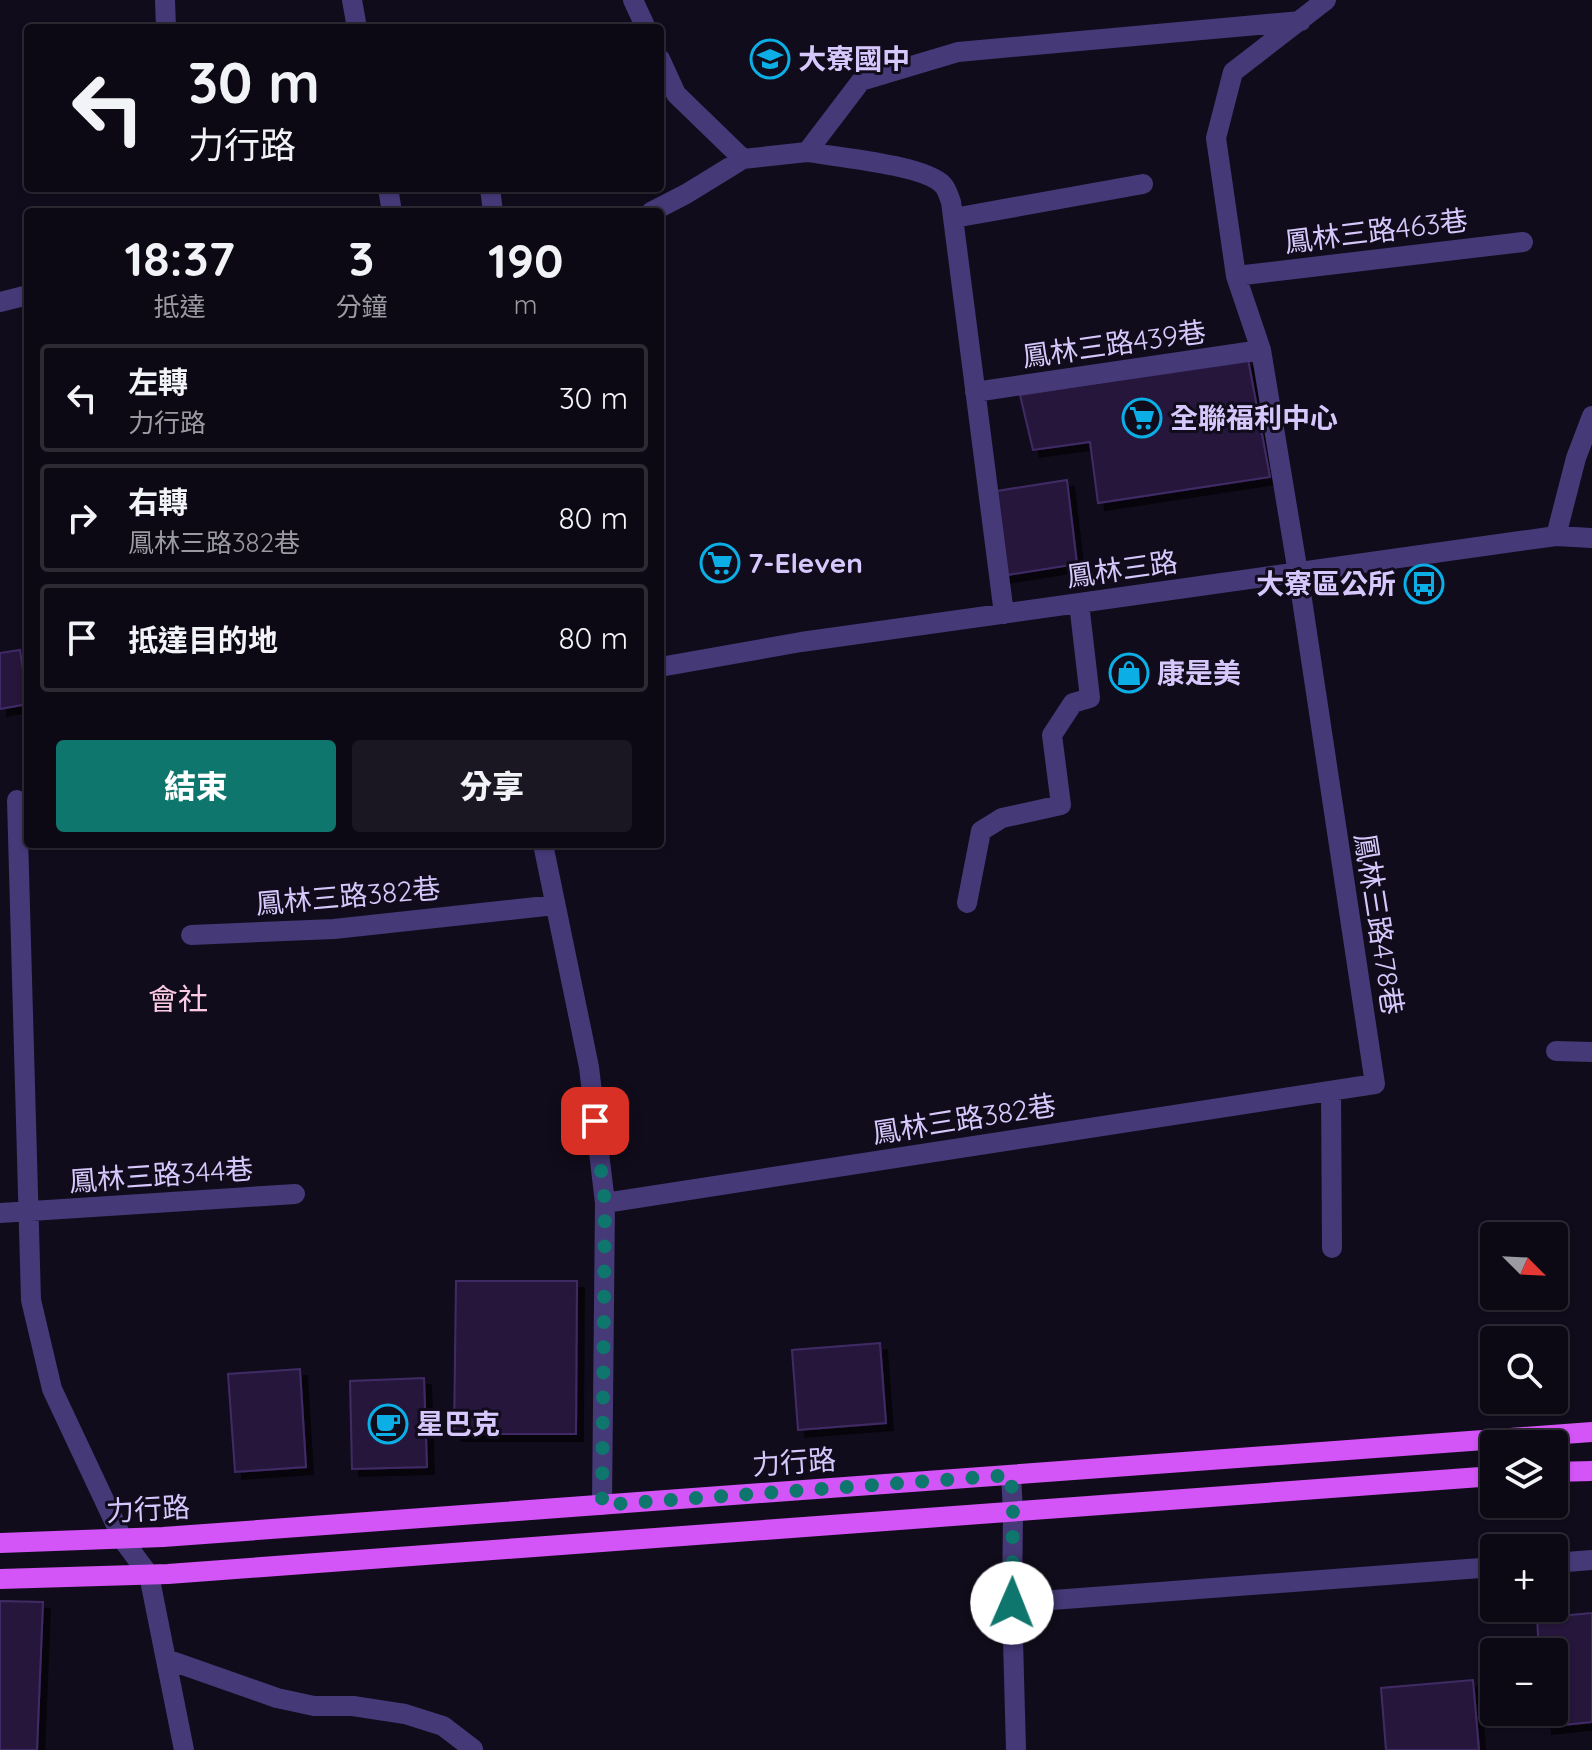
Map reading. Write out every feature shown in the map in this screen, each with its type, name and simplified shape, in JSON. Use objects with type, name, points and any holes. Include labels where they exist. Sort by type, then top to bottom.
[{"type":"main road","name":"力行路","points":[[0,1543],[123,1540],[1592,1432]]},
{"type":"main road","points":[[1568,1472],[1592,1471]]},
{"type":"main road","points":[[0,1579],[149,1575],[1480,1477]]},
{"type":"street","points":[[165,0],[166,24]]},
{"type":"street","points":[[352,0],[356,24]]},
{"type":"street","points":[[633,0],[644,24]]},
{"type":"street","points":[[1298,573],[1261,350],[1236,276],[1216,138],[1233,72],[1326,0]]},
{"type":"street","points":[[807,152],[861,81],[958,52],[1301,21]]},
{"type":"street","points":[[664,68],[676,94],[743,159]]},
{"type":"street","points":[[659,208],[743,159],[807,152],[905,168],[930,175],[944,186],[954,218],[1004,614]]},
{"type":"street","points":[[954,218],[1143,184]]},
{"type":"street","name":"鳳林三路463巷","points":[[1236,276],[1523,242]]},
{"type":"street","points":[[0,302],[24,296]]},
{"type":"street","name":"鳳林三路439巷","points":[[975,392],[1261,350]]},
{"type":"street","points":[[1556,536],[1576,458],[1592,416]]},
{"type":"street","name":"鳳林三路","points":[[664,666],[801,642],[1556,536],[1592,538]]},
{"type":"street","name":"鳳林三路478巷","points":[[1298,573],[1375,1084],[1331,1091]]},
{"type":"street","points":[[967,903],[981,831],[1002,818],[1061,805],[1052,735],[1073,703],[1090,698],[1079,603]]},
{"type":"street","name":"鳳林三路344巷","points":[[15,800],[31,1300],[52,1389],[123,1540],[149,1575]]},
{"type":"street","points":[[544,848],[589,1067],[605,1203],[602,1505]]},
{"type":"street","name":"鳳林三路382巷","points":[[191,935],[334,929],[555,905]]},
{"type":"street","points":[[1556,1051],[1592,1052]]},
{"type":"street","points":[[1331,1091],[1332,1248]]},
{"type":"street","name":"鳳林三路382巷","points":[[605,1203],[1331,1091]]},
{"type":"street","name":"鳳林三路344巷","points":[[0,1213],[295,1194]]},
{"type":"street","points":[[1011,1475],[1016,1750]]},
{"type":"street","points":[[1568,1562],[1592,1560]]},
{"type":"street","points":[[1012,1603],[1480,1568]]},
{"type":"street","points":[[149,1575],[184,1750]]},
{"type":"street","points":[[166,1659],[277,1698],[314,1706],[353,1706],[405,1714],[443,1726],[473,1749]]},
{"type":"building","name":"全聯福利中心","points":[[1248,359],[1270,477],[1098,503],[1090,442],[1033,450],[1020,395]]},
{"type":"building","points":[[1067,480],[1077,564],[1001,576],[990,492]]},
{"type":"building","points":[[20,650],[24,705],[0,709],[0,653]]},
{"type":"building","points":[[456,1281],[577,1281],[576,1434],[454,1434]]},
{"type":"building","points":[[880,1343],[886,1423],[798,1430],[792,1350]]},
{"type":"building","points":[[300,1369],[306,1467],[235,1472],[228,1374]]},
{"type":"building","name":"星巴克","points":[[424,1378],[427,1467],[352,1469],[350,1381]]},
{"type":"building","points":[[0,1601],[43,1602],[37,1750],[0,1750]]},
{"type":"building","points":[[1592,1613],[1592,1722],[1568,1725],[1568,1638],[1538,1638],[1537,1622],[1568,1622],[1568,1615]]},
{"type":"building","points":[[1473,1680],[1479,1750],[1386,1750],[1381,1688]]},
{"type":"place","name":"大寮國中","points":[[770,59]]},
{"type":"place","name":"全聯福利中心","points":[[1142,418]]},
{"type":"place","name":"7-Eleven","points":[[720,563]]},
{"type":"place","name":"大寮區公所","points":[[1424,584]]},
{"type":"place","name":"康是美","points":[[1129,673]]},
{"type":"place","name":"星巴克","points":[[388,1424]]},
{"type":"district","name":"會社","points":[[178,1000]]},
{"type":"route","points":[[595,1121],[605,1203],[602,1505],[1011,1475],[1012,1603]]}]
